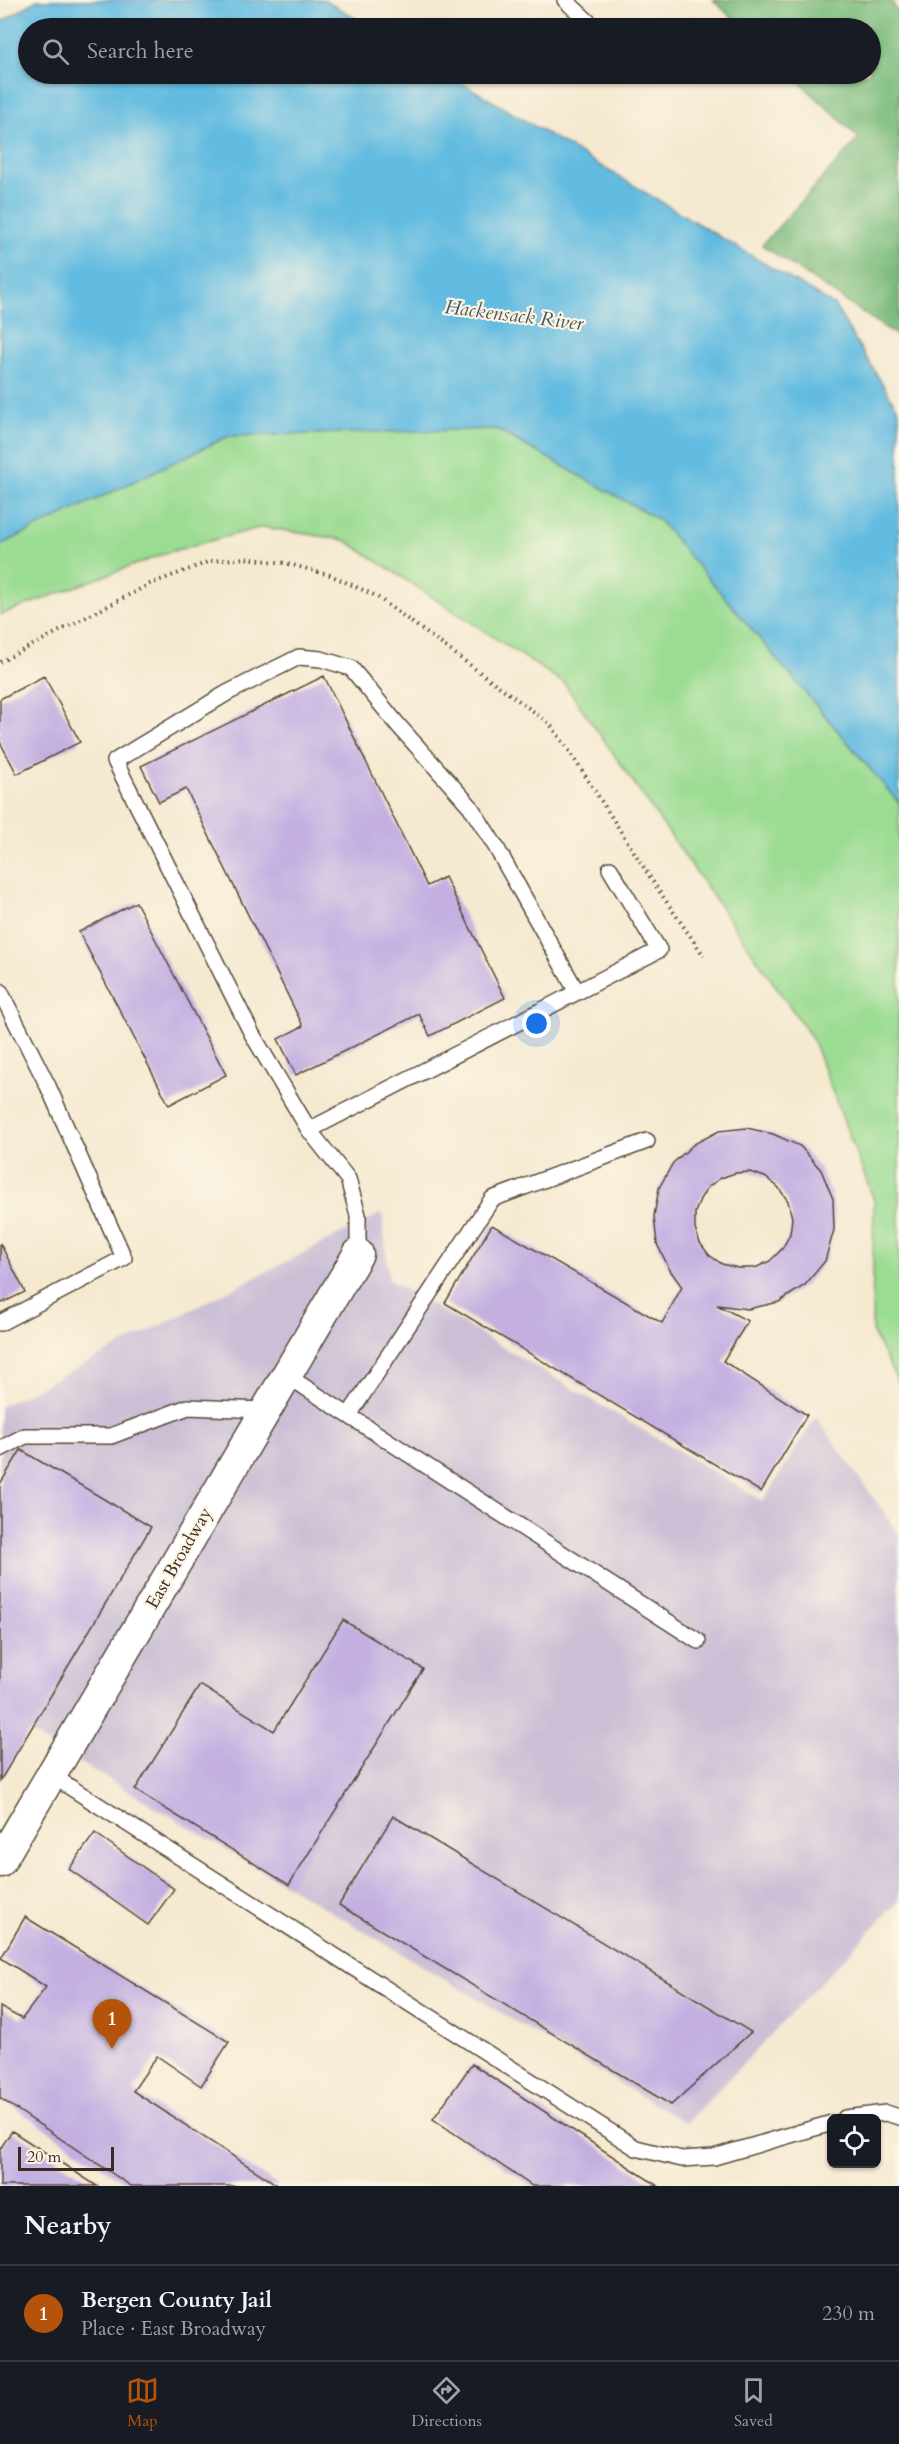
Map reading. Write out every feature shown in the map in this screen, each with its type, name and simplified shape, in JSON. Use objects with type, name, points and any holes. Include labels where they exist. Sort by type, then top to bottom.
[{"type":"street","name":"East Broadway","points":[[0,1862],[358,1254]]},
{"type":"lane","points":[[564,0],[584,18]]},
{"type":"lane","points":[[358,1254],[357,1215],[348,1179],[309,1130],[252,1034],[115,761],[247,683],[299,657],[321,659],[351,668],[470,806],[496,847],[577,992]]},
{"type":"lane","points":[[309,1130],[659,950],[610,869]]},
{"type":"lane","points":[[0,991],[48,1086],[124,1257],[0,1323]]},
{"type":"lane","points":[[349,1415],[492,1199],[647,1141]]},
{"type":"lane","points":[[286,1375],[698,1641]]},
{"type":"lane","points":[[0,1449],[25,1436],[111,1436],[188,1407],[266,1410]]},
{"type":"lane","points":[[51,1775],[636,2148],[682,2159],[714,2157],[827,2124]]},
{"type":"lane","points":[[878,2114],[886,2113],[899,2117]]},
{"type":"shaded area","points":[[382,1213],[389,1280],[763,1501],[816,1417],[899,1534],[899,1901],[686,2123],[29,1732],[0,1779],[0,1407]]},
{"type":"green space","points":[[713,0],[891,0],[899,15],[899,337],[762,245],[859,138],[802,84],[881,84],[881,18],[732,18]]},
{"type":"green space","points":[[496,429],[658,519],[899,803],[899,1384],[872,1331],[874,1200],[812,1038],[564,683],[345,540],[262,527],[169,552],[0,615],[0,545],[229,436]]},
{"type":"water","name":"Hackensack River","points":[[37,0],[325,0],[355,18],[18,18],[18,84],[464,84],[834,305],[899,411],[899,803],[658,519],[496,429],[229,436],[0,545],[0,23]]},
{"type":"building","points":[[44,676],[80,742],[17,774],[0,742],[0,699]]},
{"type":"building","points":[[324,676],[427,886],[445,877],[505,998],[430,1036],[419,1014],[296,1075],[278,1039],[303,1026],[186,789],[159,802],[141,766]]},
{"type":"building","points":[[136,902],[226,1075],[169,1105],[79,932]]},
{"type":"building","points":[[747,1128],[773,1134],[800,1146],[821,1170],[833,1199],[834,1230],[825,1261],[805,1285],[779,1302],[748,1309],[717,1305],[748,1321],[723,1361],[807,1415],[761,1492],[445,1303],[492,1225],[662,1323],[682,1287],[670,1270],[657,1244],[654,1216],[659,1188],[673,1163],[694,1144],[719,1131]],"holes":[[[750,1172],[765,1177],[778,1187],[788,1201],[792,1218],[790,1234],[782,1249],[770,1261],[755,1268],[738,1268],[722,1264],[709,1255],[700,1243],[695,1229],[695,1213],[700,1199],[708,1187],[721,1178],[735,1173]]]},
{"type":"building","points":[[0,1243],[25,1292],[0,1304]]},
{"type":"building","points":[[21,1450],[151,1527],[0,1781],[0,1484]]},
{"type":"building","points":[[343,1620],[423,1669],[289,1885],[135,1790],[200,1685],[274,1731]]},
{"type":"building","points":[[393,1816],[751,2032],[671,2105],[339,1905]]},
{"type":"building","points":[[95,1833],[174,1889],[148,1925],[69,1869]]},
{"type":"building","points":[[25,1917],[229,2042],[201,2086],[157,2056],[133,2091],[279,2186],[131,2186],[0,2098],[0,2007],[22,2019],[46,1987],[1,1958]]},
{"type":"building","points":[[472,2064],[658,2186],[532,2186],[433,2119]]},
{"type":"building","points":[[12,2131],[97,2186],[0,2186],[0,2149]]},
{"type":"place","name":"Bergen County Jail","points":[[112,2049]]}]
